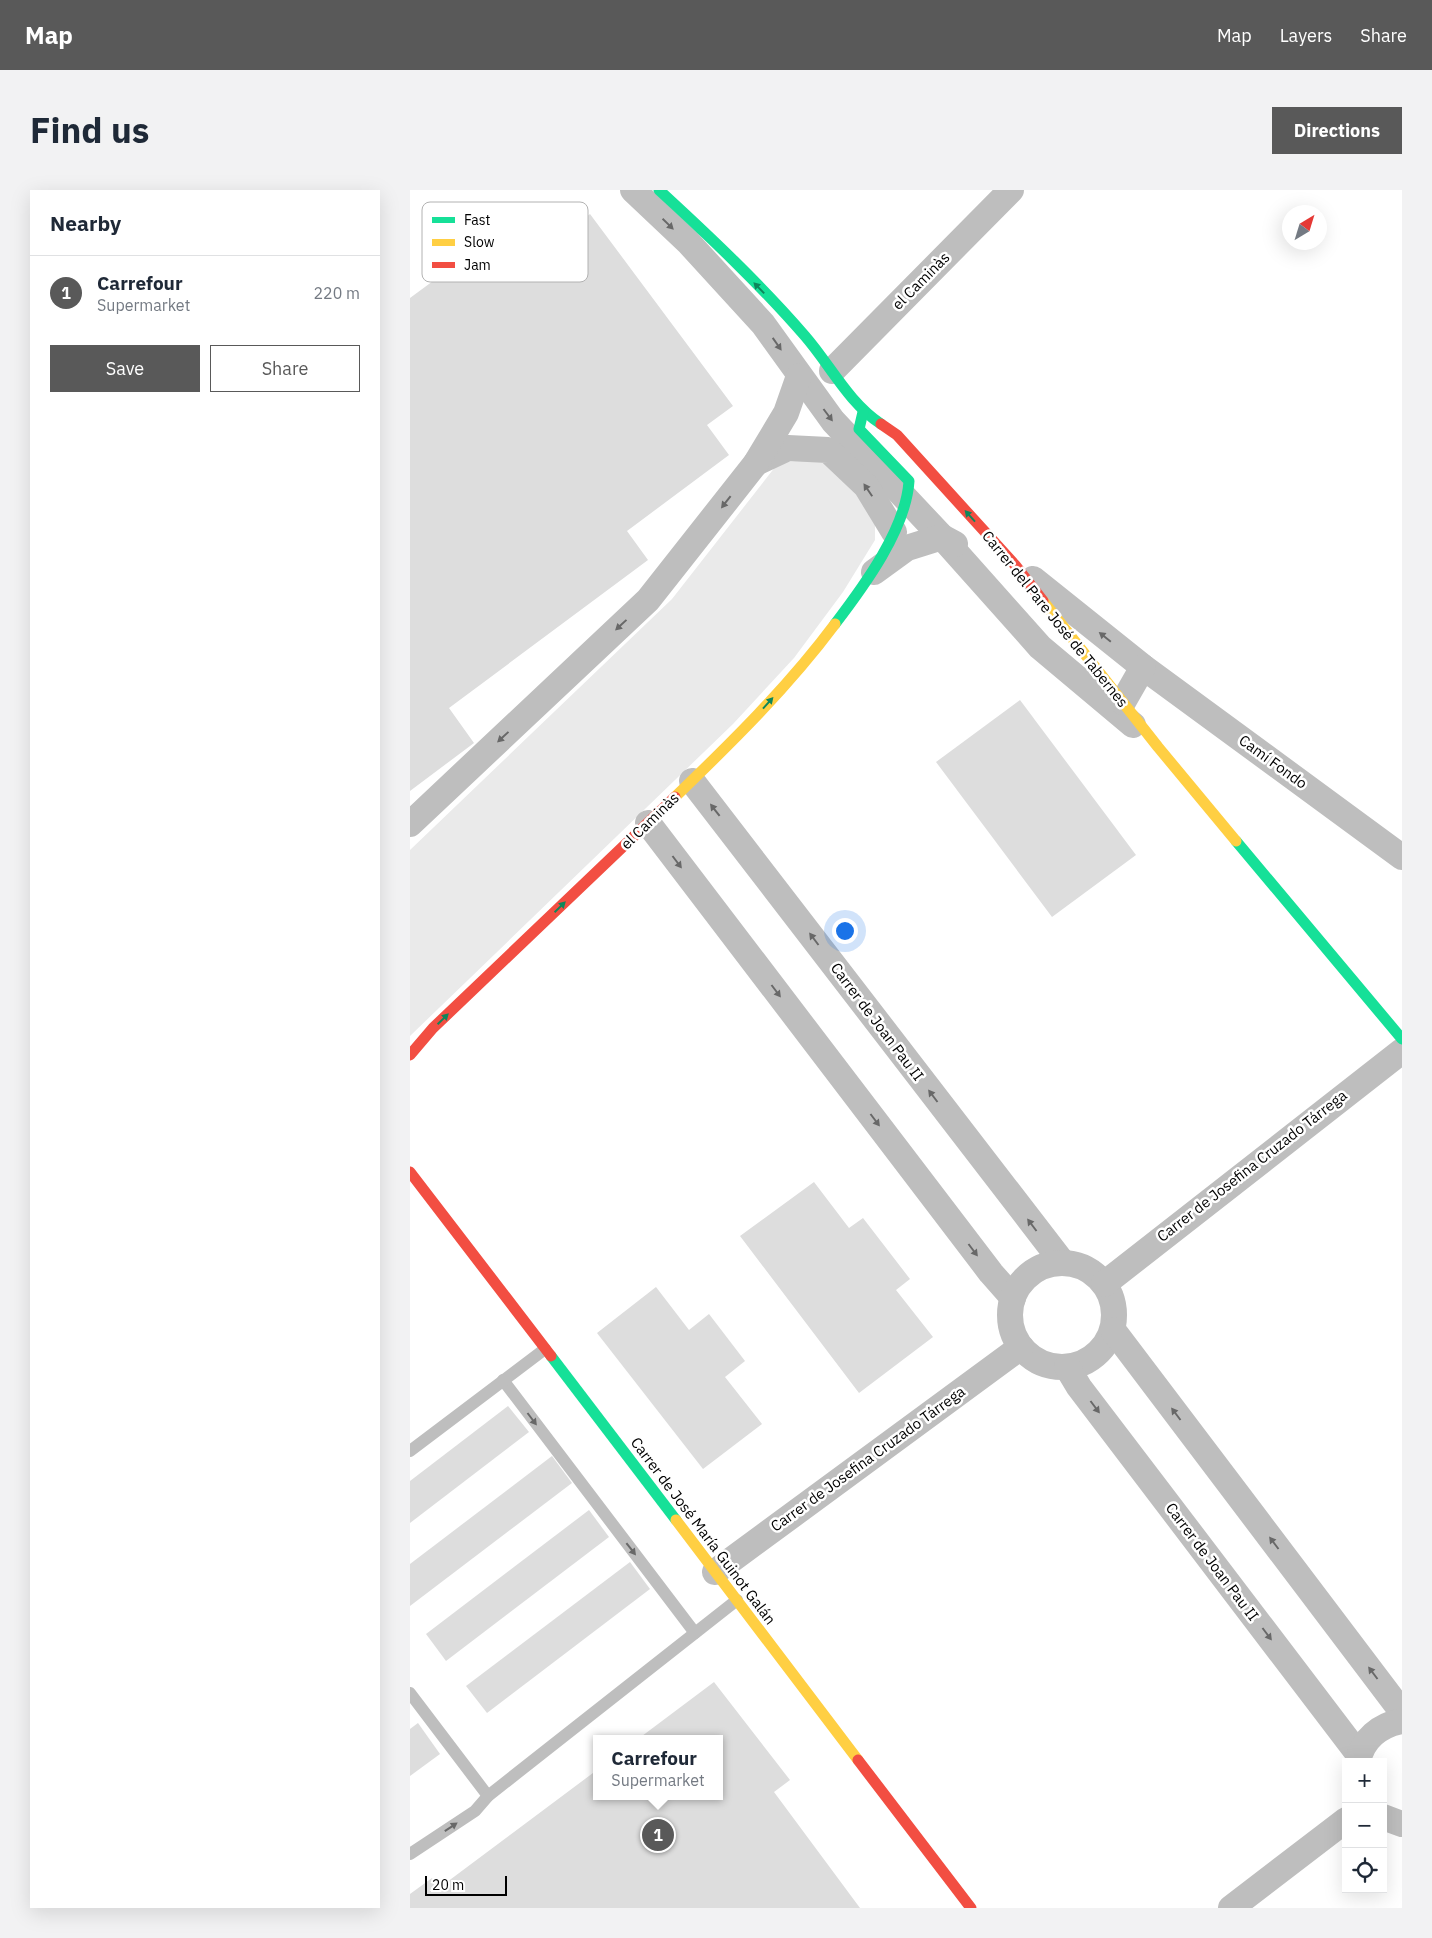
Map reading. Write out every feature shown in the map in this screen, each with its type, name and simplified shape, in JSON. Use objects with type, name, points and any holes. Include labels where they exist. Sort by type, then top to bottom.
[{"type":"street","name":"Carrer del Pare José de Tabernes","points":[[633,190],[688,242],[763,324],[833,421],[942,537],[1040,647],[1158,747]]},
{"type":"street","name":"Carrer del Pare José de Tabernes","points":[[659,190],[709,236],[798,329],[863,412],[897,435],[1015,565],[1158,747],[1402,1039]]},
{"type":"street","name":"el Caminàs","points":[[832,371],[1011,190]]},
{"type":"street","points":[[410,824],[648,600],[756,463],[786,414],[799,376]]},
{"type":"street","points":[[863,412],[858,429],[909,480],[908,500]]},
{"type":"street","points":[[756,463],[788,448],[828,450],[866,486],[894,532]]},
{"type":"street","name":"el Caminàs","points":[[410,1055],[433,1028],[736,740],[810,658],[874,572],[908,500]]},
{"type":"street","name":"el Caminàs","points":[[874,572],[906,548],[942,537]]},
{"type":"street","name":"Camí Fondo","points":[[942,537],[974,553],[1053,638],[1088,659],[1143,667]]},
{"type":"street","name":"Camí Fondo","points":[[1015,565],[1143,667],[1402,857]]},
{"type":"street","points":[[1123,702],[1143,667]]},
{"type":"street","name":"Carrer de Joan Pau II","points":[[692,781],[1062,1263]]},
{"type":"street","points":[[648,823],[991,1273],[1013,1298]]},
{"type":"street","name":"Carrer de Josefina Cruzado Tárrega","points":[[1104,1284],[1402,1050]]},
{"type":"street","name":"Carrer de José María Guinot Galán","points":[[410,1172],[971,1908]]},
{"type":"street","points":[[1062,1263],[1086,1268],[1104,1284],[1114,1306],[1113,1330],[1106,1344],[1096,1356],[1084,1363],[1067,1367],[1042,1363],[1021,1347],[1011,1323],[1013,1298],[1019,1286],[1032,1272],[1043,1267],[1062,1263]]},
{"type":"street","points":[[1113,1330],[1402,1712]]},
{"type":"street","name":"Carrer de Josefina Cruzado Tárrega","points":[[715,1572],[1021,1347]]},
{"type":"street","name":"Carrer de Joan Pau II","points":[[1067,1367],[1085,1395],[1359,1758]]},
{"type":"street","points":[[1359,1758],[1365,1743],[1378,1730],[1390,1723],[1402,1721]]},
{"type":"street","points":[[1387,1818],[1402,1824]]},
{"type":"street","points":[[1231,1908],[1342,1823]]},
{"type":"lane","points":[[410,1451],[545,1349]]},
{"type":"lane","points":[[503,1380],[695,1633]]},
{"type":"lane","points":[[410,1854],[475,1811],[488,1796],[737,1600]]},
{"type":"lane","points":[[410,1693],[488,1796]]},
{"type":"shaded area","points":[[829,459],[875,514],[875,540],[843,592],[794,658],[733,724],[410,1036],[410,850],[672,599],[779,462]]},
{"type":"building","points":[[590,214],[733,406],[707,425],[729,455],[627,531],[648,560],[449,708],[474,743],[410,791],[410,298],[432,282],[588,282],[588,216]]},
{"type":"building","points":[[1020,700],[1136,855],[1052,917],[936,762]]},
{"type":"building","points":[[814,1182],[849,1228],[863,1218],[910,1279],[896,1290],[933,1337],[859,1393],[740,1236]]},
{"type":"building","points":[[656,1287],[689,1330],[709,1314],[745,1361],[725,1377],[762,1424],[703,1469],[597,1333]]},
{"type":"building","points":[[508,1406],[529,1432],[410,1523],[410,1481]]},
{"type":"building","points":[[552,1456],[572,1483],[410,1606],[410,1564]]},
{"type":"building","points":[[589,1510],[609,1537],[446,1661],[426,1634]]},
{"type":"building","points":[[630,1562],[650,1589],[487,1713],[466,1686]]},
{"type":"building","points":[[714,1682],[790,1780],[774,1792],[860,1908],[410,1908],[410,1894],[432,1878],[439,1888],[593,1773],[593,1800],[723,1800],[723,1735],[643,1735]]},
{"type":"building","points":[[418,1723],[440,1754],[410,1776],[410,1729]]},
{"type":"traffic: fast","points":[[659,190],[752,279],[805,336],[849,394],[869,415],[881,424]]},
{"type":"traffic: fast","points":[[835,624],[870,575],[892,537],[906,499],[909,481],[859,429],[863,412]]},
{"type":"traffic: fast","points":[[1236,841],[1402,1039]]},
{"type":"traffic: fast","points":[[551,1356],[676,1520]]},
{"type":"traffic: slow","points":[[1043,601],[1158,747],[1236,841]]},
{"type":"traffic: slow","points":[[675,797],[779,692],[835,624]]},
{"type":"traffic: slow","points":[[676,1520],[858,1760]]},
{"type":"traffic: jam","points":[[881,424],[897,435],[1015,565],[1043,601]]},
{"type":"traffic: jam","points":[[410,1055],[433,1028],[675,797]]},
{"type":"traffic: jam","points":[[410,1172],[551,1356]]},
{"type":"traffic: jam","points":[[858,1760],[971,1908]]},
{"type":"place","name":"Carrefour","points":[[658,1835]]}]
